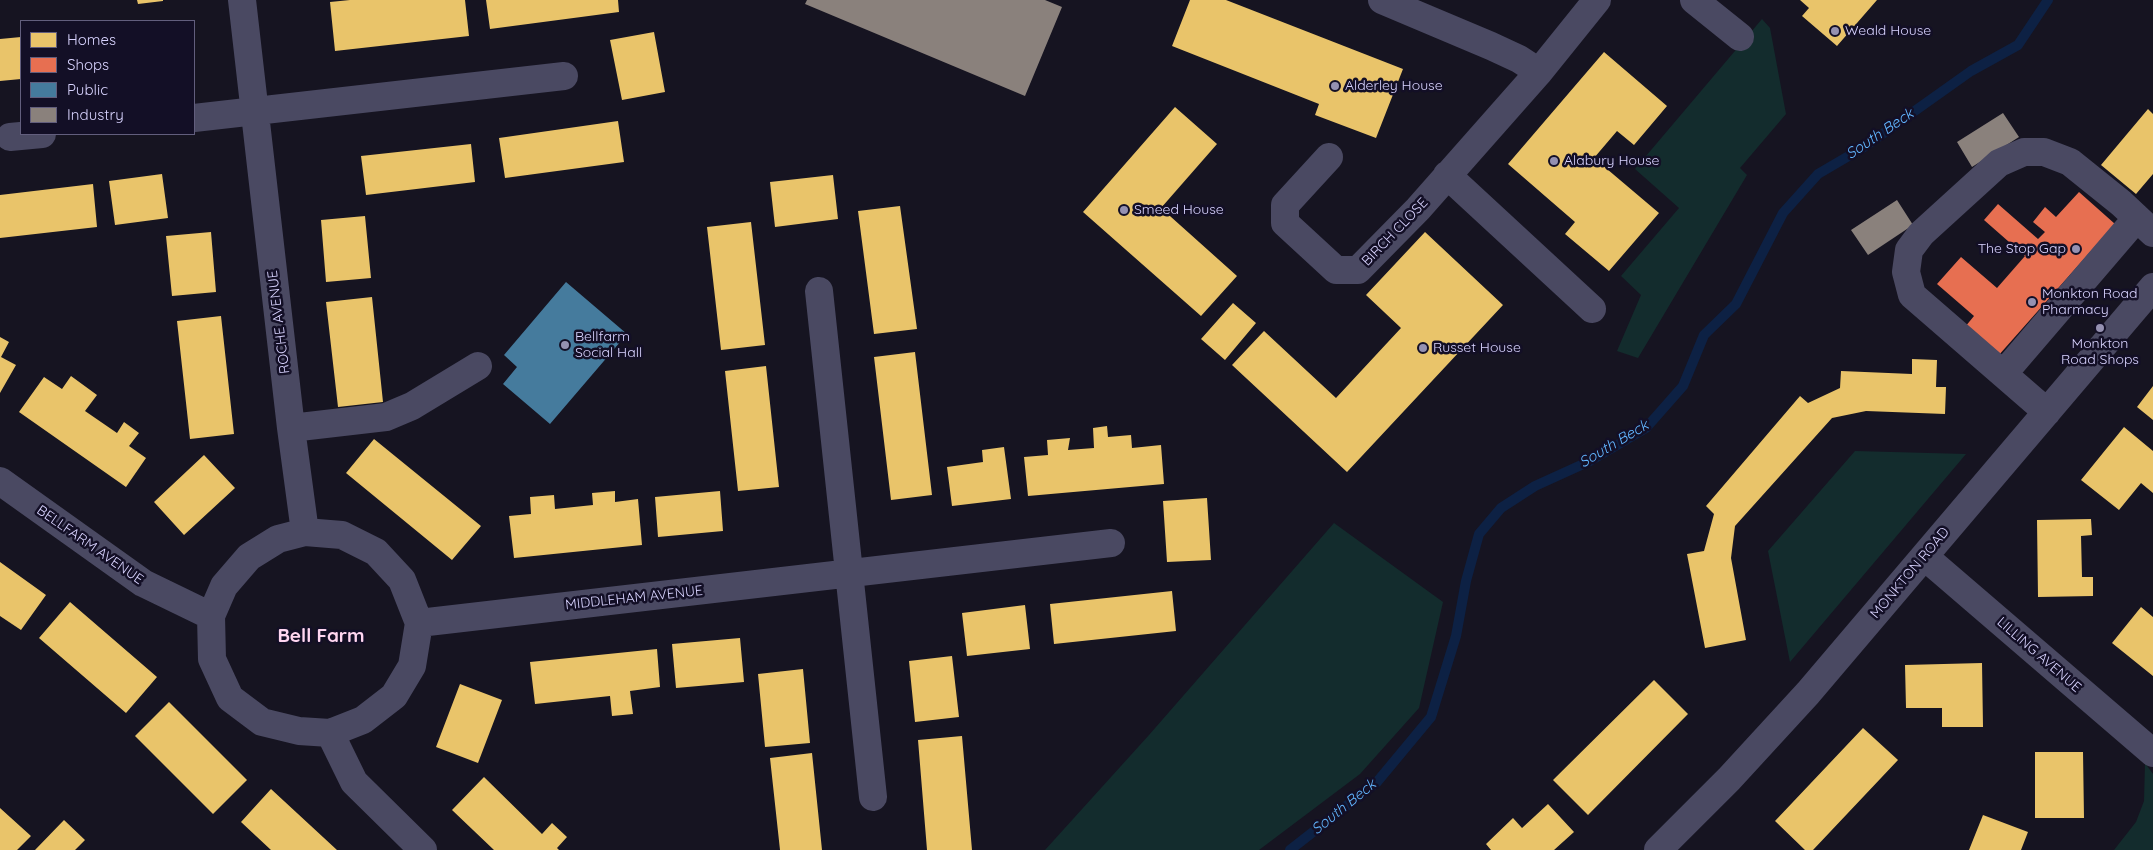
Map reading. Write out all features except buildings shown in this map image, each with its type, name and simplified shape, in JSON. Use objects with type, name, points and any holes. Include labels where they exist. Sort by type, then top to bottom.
[{"type":"street","name":"ROCHE AVENUE","points":[[242,0],[291,428],[305,532]]},
{"type":"street","points":[[1382,0],[1492,46],[1519,59],[1539,72]]},
{"type":"street","name":"BIRCH CLOSE","points":[[1330,157],[1286,206],[1285,223],[1336,270],[1358,270],[1418,209],[1539,72],[1597,0]]},
{"type":"street","points":[[1694,0],[1740,37]]},
{"type":"street","points":[[195,118],[564,76]]},
{"type":"street","points":[[10,137],[31,135]]},
{"type":"street","points":[[2004,373],[2145,226],[2121,203],[2070,162],[2044,152],[2024,152],[1999,163],[1921,234],[1909,250],[1906,272],[1912,295],[2047,412]]},
{"type":"street","points":[[1447,175],[1592,310]]},
{"type":"street","name":"MONKTON ROAD","points":[[1658,850],[1729,779],[1808,693],[2153,287]]},
{"type":"street","points":[[819,291],[873,797]]},
{"type":"street","points":[[291,428],[386,417],[412,406],[478,366]]},
{"type":"street","name":"BELLFARM AVENUE","points":[[0,481],[143,583],[211,616]]},
{"type":"street","points":[[305,532],[342,535],[376,552],[402,580],[419,623],[412,666],[394,696],[363,720],[330,733],[299,731],[262,722],[230,698],[212,659],[211,616],[224,586],[249,557],[278,539],[305,532]]},
{"type":"street","name":"MIDDLEHAM AVENUE","points":[[419,623],[1111,543]]},
{"type":"street","name":"LILLING AVENUE","points":[[1925,557],[2153,753]]},
{"type":"street","points":[[330,733],[354,782],[423,850]]},
{"type":"green space","points":[[1762,19],[1770,28],[1786,114],[1740,168],[1747,175],[1638,358],[1617,351],[1641,295],[1621,276],[1679,208],[1635,169]]},
{"type":"green space","points":[[1855,451],[1966,454],[1790,662],[1768,551]]},
{"type":"green space","points":[[1334,523],[1443,602],[1419,708],[1360,774],[1259,850],[1045,850],[1149,735]]},
{"type":"green space","points":[[2145,763],[2153,774],[2153,850],[2114,850],[2136,822],[2144,801]]},
{"type":"waterway","name":"South Beck","points":[[1290,850],[1377,782],[1431,717],[1456,636],[1466,581],[1479,534],[1501,508],[1535,486],[1590,461],[1646,428],[1683,386],[1704,335],[1736,304],[1783,213],[1818,174],[1864,147],[1971,71],[2018,45],[2048,0]]},
{"type":"place","name":"Weald House","points":[[1835,31]]},
{"type":"place","name":"Alderley House","points":[[1335,86]]},
{"type":"place","name":"Alabury House","points":[[1554,161]]},
{"type":"place","name":"Smeed House","points":[[1124,210]]},
{"type":"place","name":"The Stop Gap","points":[[2076,249]]},
{"type":"place","name":"Monkton Road Pharmacy","points":[[2032,302]]},
{"type":"place","name":"Monkton Road Shops","points":[[2100,328]]},
{"type":"place","name":"Bellfarm Social Hall","points":[[565,345]]},
{"type":"place","name":"Russet House","points":[[1423,348]]},
{"type":"district","name":"Bell Farm","points":[[321,636]]}]
